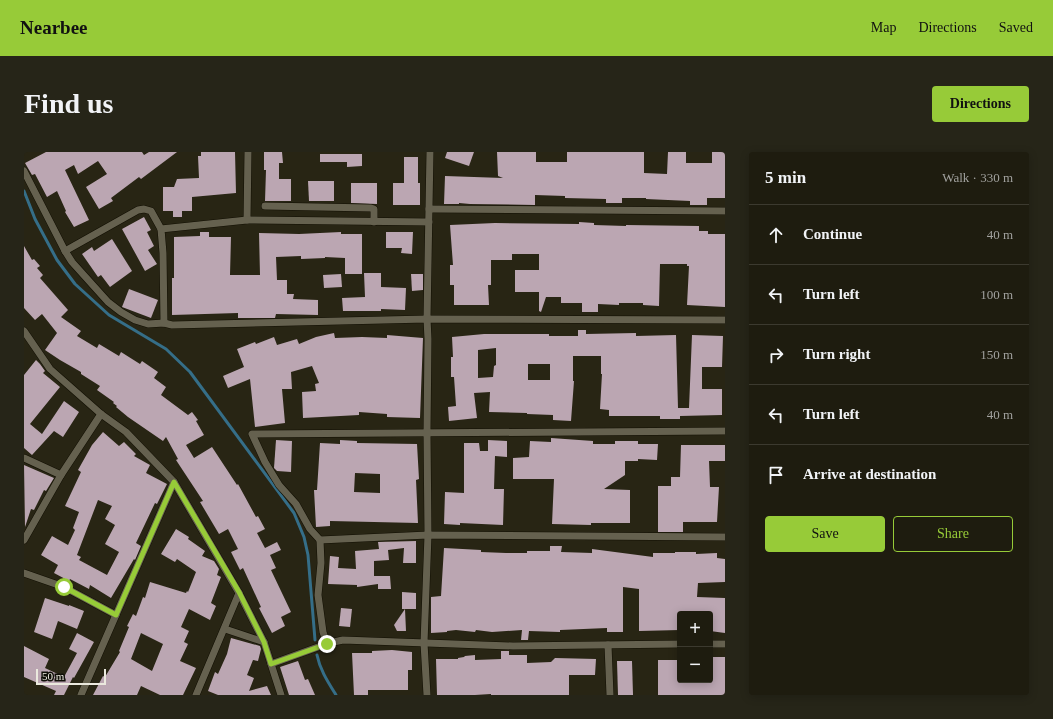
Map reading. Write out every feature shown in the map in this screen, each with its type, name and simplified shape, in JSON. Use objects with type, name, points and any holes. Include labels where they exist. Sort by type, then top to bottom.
[{"type":"street","points":[[248,152],[248,220]]},
{"type":"street","points":[[427,695],[424,643],[428,535],[427,319],[430,152]]},
{"type":"street","points":[[24,171],[72,262],[108,302],[135,320],[148,324],[164,323],[172,325],[427,319],[725,320]]},
{"type":"street","points":[[265,206],[371,208],[375,212],[374,222]]},
{"type":"street","points":[[429,209],[725,211]]},
{"type":"street","points":[[65,251],[138,210],[151,211],[161,229],[164,253],[164,323]]},
{"type":"street","points":[[161,229],[248,220],[429,222]]},
{"type":"street","points":[[24,331],[50,369],[101,414],[126,432],[174,482],[239,592],[264,642],[281,695]]},
{"type":"street","points":[[24,540],[61,475],[101,414]]},
{"type":"street","points":[[327,644],[323,632],[318,595],[321,563],[320,540],[310,529],[296,504],[279,485],[265,462],[252,434],[725,431]]},
{"type":"street","points":[[24,458],[61,475]]},
{"type":"street","points":[[81,695],[174,482]]},
{"type":"street","points":[[320,540],[428,535],[725,538]]},
{"type":"street","points":[[24,573],[64,587],[116,615]]},
{"type":"street","points":[[196,695],[225,629],[239,592]]},
{"type":"street","points":[[225,629],[264,642]]},
{"type":"street","points":[[271,664],[327,644],[343,640],[513,646],[677,644]]},
{"type":"street","points":[[713,644],[725,644]]},
{"type":"street","points":[[608,645],[610,695]]},
{"type":"building","points":[[46,152],[142,152],[144,155],[149,152],[177,152],[141,179],[139,177],[111,198],[113,201],[99,209],[86,187],[107,174],[98,161],[78,174],[74,165],[65,170],[89,220],[74,227],[65,212],[66,211],[57,191],[47,197],[35,174],[32,175],[25,163]]},
{"type":"building","points":[[201,152],[235,152],[236,193],[192,197],[192,211],[182,211],[182,217],[173,217],[173,211],[163,211],[163,187],[174,187],[177,179],[199,178],[198,156],[201,156]]},
{"type":"building","points":[[264,152],[282,152],[283,163],[279,163],[279,179],[291,179],[291,201],[265,201],[266,170],[264,170]]},
{"type":"building","points":[[447,152],[474,152],[469,166],[445,158]]},
{"type":"building","points":[[497,152],[536,152],[536,162],[567,162],[567,152],[644,152],[644,173],[667,174],[668,152],[686,152],[686,163],[712,163],[712,152],[725,152],[725,198],[707,198],[707,205],[690,205],[690,201],[646,198],[622,198],[622,203],[606,203],[606,199],[565,198],[565,196],[535,195],[535,205],[444,204],[445,176],[503,178],[498,176]]},
{"type":"building","points":[[320,154],[362,154],[362,166],[347,167],[347,162],[320,162]]},
{"type":"building","points":[[404,157],[418,157],[420,205],[393,205],[393,183],[404,183]]},
{"type":"building","points":[[308,181],[334,181],[334,201],[309,201]]},
{"type":"building","points":[[351,183],[377,183],[377,204],[351,203]]},
{"type":"building","points":[[144,217],[151,230],[147,232],[154,246],[148,250],[157,264],[145,271],[122,229]]},
{"type":"building","points":[[579,222],[594,223],[594,225],[699,226],[699,231],[708,231],[708,234],[725,234],[725,307],[687,305],[689,266],[687,266],[687,264],[660,264],[659,306],[643,305],[643,303],[619,303],[619,305],[598,304],[598,312],[582,312],[582,303],[561,303],[561,297],[546,297],[541,312],[539,311],[539,292],[515,292],[515,270],[539,270],[539,254],[512,254],[512,260],[491,260],[491,285],[488,285],[489,305],[454,305],[454,285],[450,285],[450,265],[453,265],[450,225],[495,223],[579,224]]},
{"type":"building","points":[[200,232],[209,232],[209,237],[231,237],[230,275],[260,275],[259,233],[299,234],[341,232],[341,234],[362,234],[362,274],[345,274],[345,258],[325,257],[301,259],[301,256],[276,257],[277,280],[287,280],[287,294],[294,294],[293,299],[318,300],[318,315],[276,314],[275,318],[238,318],[238,313],[172,315],[174,237],[200,236]]},
{"type":"building","points":[[386,232],[413,232],[412,254],[401,253],[402,248],[386,248]]},
{"type":"building","points":[[112,239],[132,271],[110,287],[101,275],[98,277],[82,254],[92,247],[94,251]]},
{"type":"building","points":[[24,246],[32,260],[34,259],[40,266],[37,268],[43,275],[40,278],[68,310],[61,317],[81,331],[77,336],[97,348],[99,344],[119,356],[121,352],[140,364],[142,361],[158,372],[154,378],[166,387],[161,395],[188,415],[192,412],[198,420],[196,421],[204,435],[186,445],[194,458],[212,447],[237,485],[238,484],[256,517],[258,516],[265,529],[257,533],[265,548],[277,542],[281,550],[270,555],[276,568],[271,570],[291,612],[281,617],[285,626],[272,633],[259,608],[261,607],[243,568],[240,570],[231,552],[238,549],[228,529],[219,534],[200,502],[203,501],[176,460],[178,459],[166,437],[163,441],[128,417],[116,407],[117,406],[113,403],[114,402],[97,390],[100,386],[81,374],[81,372],[45,350],[57,333],[42,314],[35,320],[24,308]]},
{"type":"building","points":[[364,273],[381,273],[381,287],[406,288],[405,310],[381,309],[381,311],[343,311],[342,298],[365,297]]},
{"type":"building","points":[[341,274],[342,287],[324,288],[323,275]]},
{"type":"building","points":[[411,274],[423,274],[423,290],[412,291]]},
{"type":"building","points":[[129,289],[158,300],[151,318],[122,307]]},
{"type":"building","points":[[578,330],[586,330],[586,334],[636,333],[636,336],[676,335],[678,408],[689,408],[692,335],[723,336],[722,367],[702,367],[702,389],[722,389],[722,415],[680,416],[680,419],[660,419],[660,416],[609,416],[609,410],[600,409],[602,374],[601,356],[573,356],[574,381],[571,421],[553,420],[553,415],[489,412],[490,392],[474,393],[477,418],[449,421],[448,407],[456,406],[454,377],[451,377],[451,357],[453,357],[452,337],[484,334],[549,334],[549,336],[578,336]],"holes":[[[496,348],[496,365],[494,366],[493,377],[478,378],[478,350]],[[528,364],[550,364],[550,380],[528,380]]]},
{"type":"building","points":[[334,333],[335,338],[387,338],[387,335],[423,338],[420,418],[387,417],[387,414],[359,412],[359,415],[303,418],[302,392],[316,391],[315,384],[319,383],[312,366],[291,372],[292,389],[282,389],[285,423],[255,427],[250,379],[228,388],[223,376],[244,367],[237,349],[274,337],[277,345],[297,339],[299,344],[316,337]]},
{"type":"building","points":[[36,360],[45,371],[43,373],[60,387],[30,424],[42,434],[64,401],[79,412],[63,437],[54,431],[32,455],[24,448],[24,375]]},
{"type":"building","points":[[103,432],[119,446],[124,442],[136,454],[134,456],[150,465],[146,473],[167,484],[157,504],[155,503],[136,543],[141,546],[135,560],[134,559],[111,598],[90,585],[89,589],[54,573],[58,565],[41,555],[52,536],[68,545],[75,530],[73,528],[79,512],[65,506],[81,472],[78,470],[92,445]],"holes":[[[98,500],[112,506],[105,519],[115,525],[105,544],[119,552],[107,575],[79,560],[81,557],[77,555]]]},
{"type":"building","points":[[551,438],[593,441],[593,444],[615,444],[615,441],[638,441],[638,444],[658,444],[657,460],[638,459],[638,461],[625,461],[625,475],[604,489],[630,490],[630,523],[591,523],[591,525],[552,524],[554,479],[513,479],[513,458],[529,457],[530,441],[551,442]]},
{"type":"building","points":[[276,440],[292,441],[291,472],[277,471],[274,468]]},
{"type":"building","points":[[340,440],[357,441],[357,443],[417,444],[419,479],[416,480],[418,523],[330,521],[330,526],[316,527],[314,490],[317,490],[320,443],[340,444]],"holes":[[[355,473],[380,474],[380,493],[354,492]]]},
{"type":"building","points":[[488,440],[507,441],[507,457],[495,456],[494,489],[504,489],[503,525],[460,523],[460,525],[444,524],[445,492],[464,493],[464,443],[479,443],[480,451],[488,451]]},
{"type":"building","points":[[681,445],[725,445],[725,461],[709,461],[710,487],[719,487],[717,522],[683,522],[683,532],[658,532],[658,486],[671,486],[671,477],[680,477]]},
{"type":"building","points":[[24,465],[54,478],[46,491],[44,490],[34,510],[31,509],[25,527]]},
{"type":"building","points":[[176,529],[189,537],[188,539],[205,551],[202,556],[214,561],[219,569],[217,575],[221,577],[211,603],[216,606],[210,620],[189,609],[181,627],[189,631],[184,642],[188,644],[180,661],[196,668],[183,695],[160,695],[141,686],[137,695],[93,695],[103,676],[105,677],[120,652],[119,651],[129,627],[127,626],[133,614],[136,616],[143,597],[145,598],[150,582],[186,593],[187,591],[188,592],[196,572],[177,559],[175,562],[161,554]],"holes":[[[141,633],[163,644],[152,671],[131,659]]]},
{"type":"building","points":[[416,541],[416,563],[403,563],[404,548],[388,550],[389,560],[374,561],[374,576],[390,576],[391,589],[378,589],[378,584],[357,587],[357,585],[328,584],[330,556],[339,557],[338,568],[356,569],[355,551],[379,549],[378,542]]},
{"type":"building","points":[[550,546],[562,546],[561,552],[592,553],[592,549],[653,557],[653,553],[717,553],[717,558],[725,559],[725,582],[698,583],[697,597],[725,598],[725,633],[713,631],[713,611],[677,611],[677,630],[639,631],[639,589],[623,587],[623,632],[607,632],[607,628],[560,630],[560,632],[529,631],[528,640],[521,640],[522,630],[492,632],[476,630],[475,632],[456,630],[431,633],[431,597],[441,596],[444,548],[506,553],[550,551]]},
{"type":"building","points":[[402,592],[416,593],[416,609],[402,609]]},
{"type":"building","points":[[45,598],[84,611],[77,629],[58,621],[52,639],[34,632]]},
{"type":"building","points":[[341,608],[352,609],[350,627],[339,626]]},
{"type":"building","points":[[405,609],[406,631],[397,631],[394,625]]},
{"type":"building","points":[[77,633],[94,642],[64,695],[54,695],[56,691],[24,677],[24,646],[49,659],[45,668],[64,677],[77,653],[69,649]]},
{"type":"building","points":[[231,638],[260,646],[261,649],[258,661],[253,660],[247,675],[254,678],[249,691],[267,686],[271,695],[218,695],[208,691],[215,672],[218,674],[227,654]]},
{"type":"building","points":[[392,650],[412,652],[412,670],[408,670],[408,690],[368,690],[368,695],[354,695],[352,653],[372,653],[372,651]]},
{"type":"building","points":[[501,651],[509,651],[509,655],[527,655],[527,663],[551,662],[555,658],[596,659],[595,675],[569,675],[569,695],[437,695],[436,659],[458,659],[465,656],[475,655],[475,660],[501,659]]},
{"type":"building","points":[[713,657],[725,657],[725,695],[658,695],[658,660],[677,660],[677,683],[713,683]]},
{"type":"building","points":[[298,661],[305,680],[308,679],[315,695],[289,695],[280,667]]},
{"type":"building","points":[[617,661],[632,661],[633,695],[618,695]]},
{"type":"waterway","points":[[24,191],[35,219],[57,260],[75,284],[109,315],[166,349],[190,372],[294,513],[304,537],[308,555],[315,640]]},
{"type":"waterway","points":[[317,655],[322,671],[336,695]]},
{"type":"route","points":[[64,587],[116,615],[174,482],[239,592],[264,642],[271,664],[327,644]]}]
